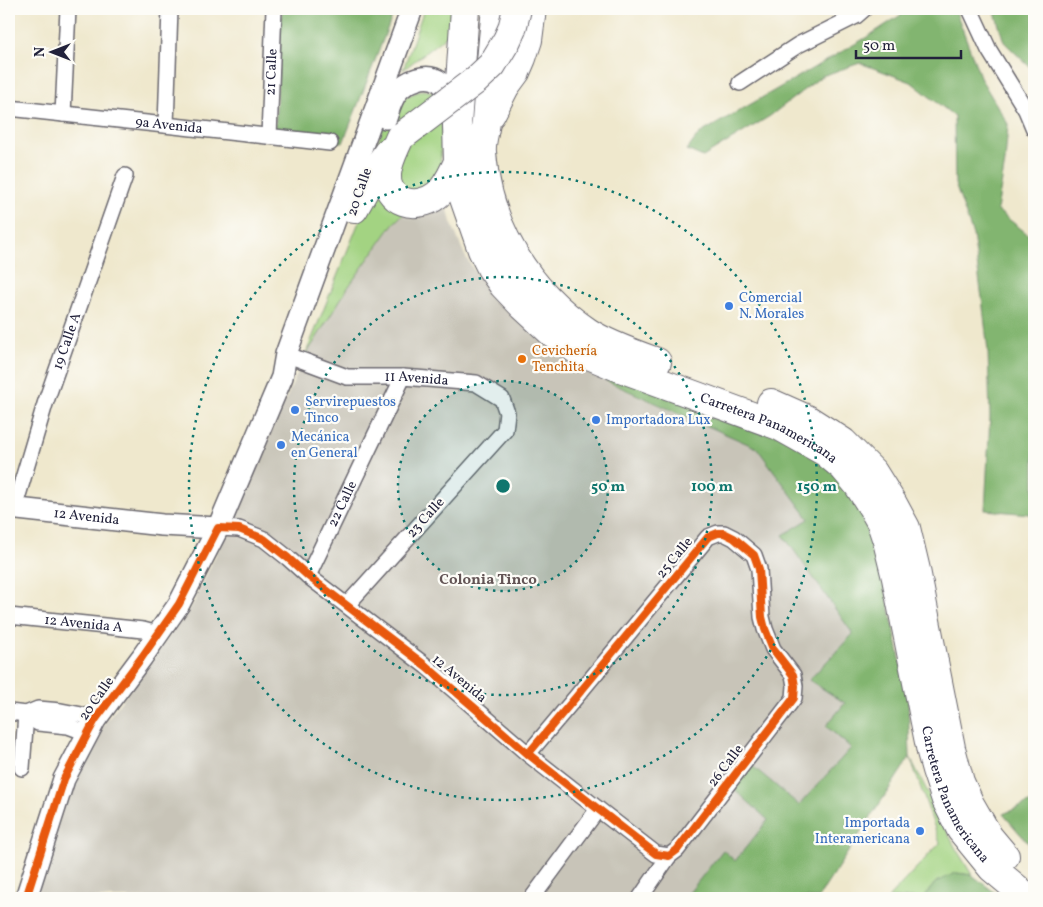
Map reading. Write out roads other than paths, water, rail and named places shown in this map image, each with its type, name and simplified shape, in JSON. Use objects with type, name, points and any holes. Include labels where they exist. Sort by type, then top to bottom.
[{"type":"highway","name":"Carretera Panamericana","points":[[465,9],[457,125],[458,162],[461,190],[482,250],[491,268],[522,306],[550,331],[577,350],[615,366],[779,426],[825,452],[843,467],[858,485],[872,507],[887,541],[931,752],[946,800],[961,830],[992,868],[1028,898]]},
{"type":"highway","name":"Carretera Panamericana","points":[[496,9],[482,152],[487,184],[494,210],[512,252],[522,268],[547,298],[589,333],[646,358],[780,406],[807,419],[843,442],[873,472],[894,504],[906,528],[951,748],[960,782],[989,837],[1009,860],[1034,880]]},
{"type":"highway","points":[[354,209],[377,168],[403,135],[476,80],[492,65],[512,29],[517,9]]},
{"type":"highway","points":[[485,125],[504,87],[516,72],[522,58],[528,40],[532,9]]},
{"type":"highway","points":[[403,135],[391,158],[387,173],[389,187],[403,201],[417,204],[437,195],[446,185],[458,162]]},
{"type":"main road","name":"20 Calle","points":[[26,898],[64,779],[91,728],[179,604],[218,528],[282,377],[286,354],[412,9]]},
{"type":"main road","name":"20 Calle","points":[[282,377],[296,358],[354,209],[391,102],[398,91],[407,84],[424,77],[440,82],[444,87],[457,125]]},
{"type":"main road","name":"12 Avenida","points":[[11,508],[162,526],[218,528]]},
{"type":"street","points":[[63,114],[68,9]]},
{"type":"street","points":[[166,125],[170,9]]},
{"type":"street","name":"21 Calle","points":[[269,136],[274,9]]},
{"type":"street","points":[[740,83],[798,45],[856,16],[864,9]]},
{"type":"street","points":[[970,9],[990,50],[1026,110],[1034,129]]},
{"type":"street","name":"9a Avenida","points":[[9,108],[330,143]]},
{"type":"street","name":"19 Calle A","points":[[11,508],[45,404],[125,176]]},
{"type":"street","name":"11 Avenida","points":[[296,358],[347,377],[402,377],[476,383],[502,399],[507,413],[505,430]]},
{"type":"street","name":"22 Calle","points":[[308,576],[402,377]]},
{"type":"street","name":"23 Calle","points":[[347,605],[505,430]]},
{"type":"street","name":"12 Avenida","points":[[218,528],[239,529],[264,540],[426,666],[528,754],[656,854],[673,853]]},
{"type":"street","name":"25 Calle","points":[[528,754],[708,537],[718,533],[724,533],[734,538],[754,555],[759,569],[762,617],[765,629],[772,649],[793,675],[795,686],[794,698]]},
{"type":"street","name":"12 Avenida A","points":[[9,616],[143,630],[158,634]]},
{"type":"street","name":"26 Calle","points":[[640,898],[794,698]]},
{"type":"street","points":[[9,712],[26,714],[38,709],[82,715],[91,728]]},
{"type":"street","points":[[22,768],[26,714]]},
{"type":"street","points":[[532,898],[598,809]]},
{"type":"place","name":"Comercial N. Morales","points":[[729,306]]},
{"type":"place","name":"Cevichería Tenchita","points":[[522,359]]},
{"type":"place","name":"Servirepuestos Tinco","points":[[295,410]]},
{"type":"place","name":"Importadora Lux","points":[[596,420]]},
{"type":"place","name":"Mecánica en General","points":[[281,445]]},
{"type":"place","name":"Importada Interamericana","points":[[920,831]]},
{"type":"district","name":"Colonia Tinco","points":[[488,580]]}]
